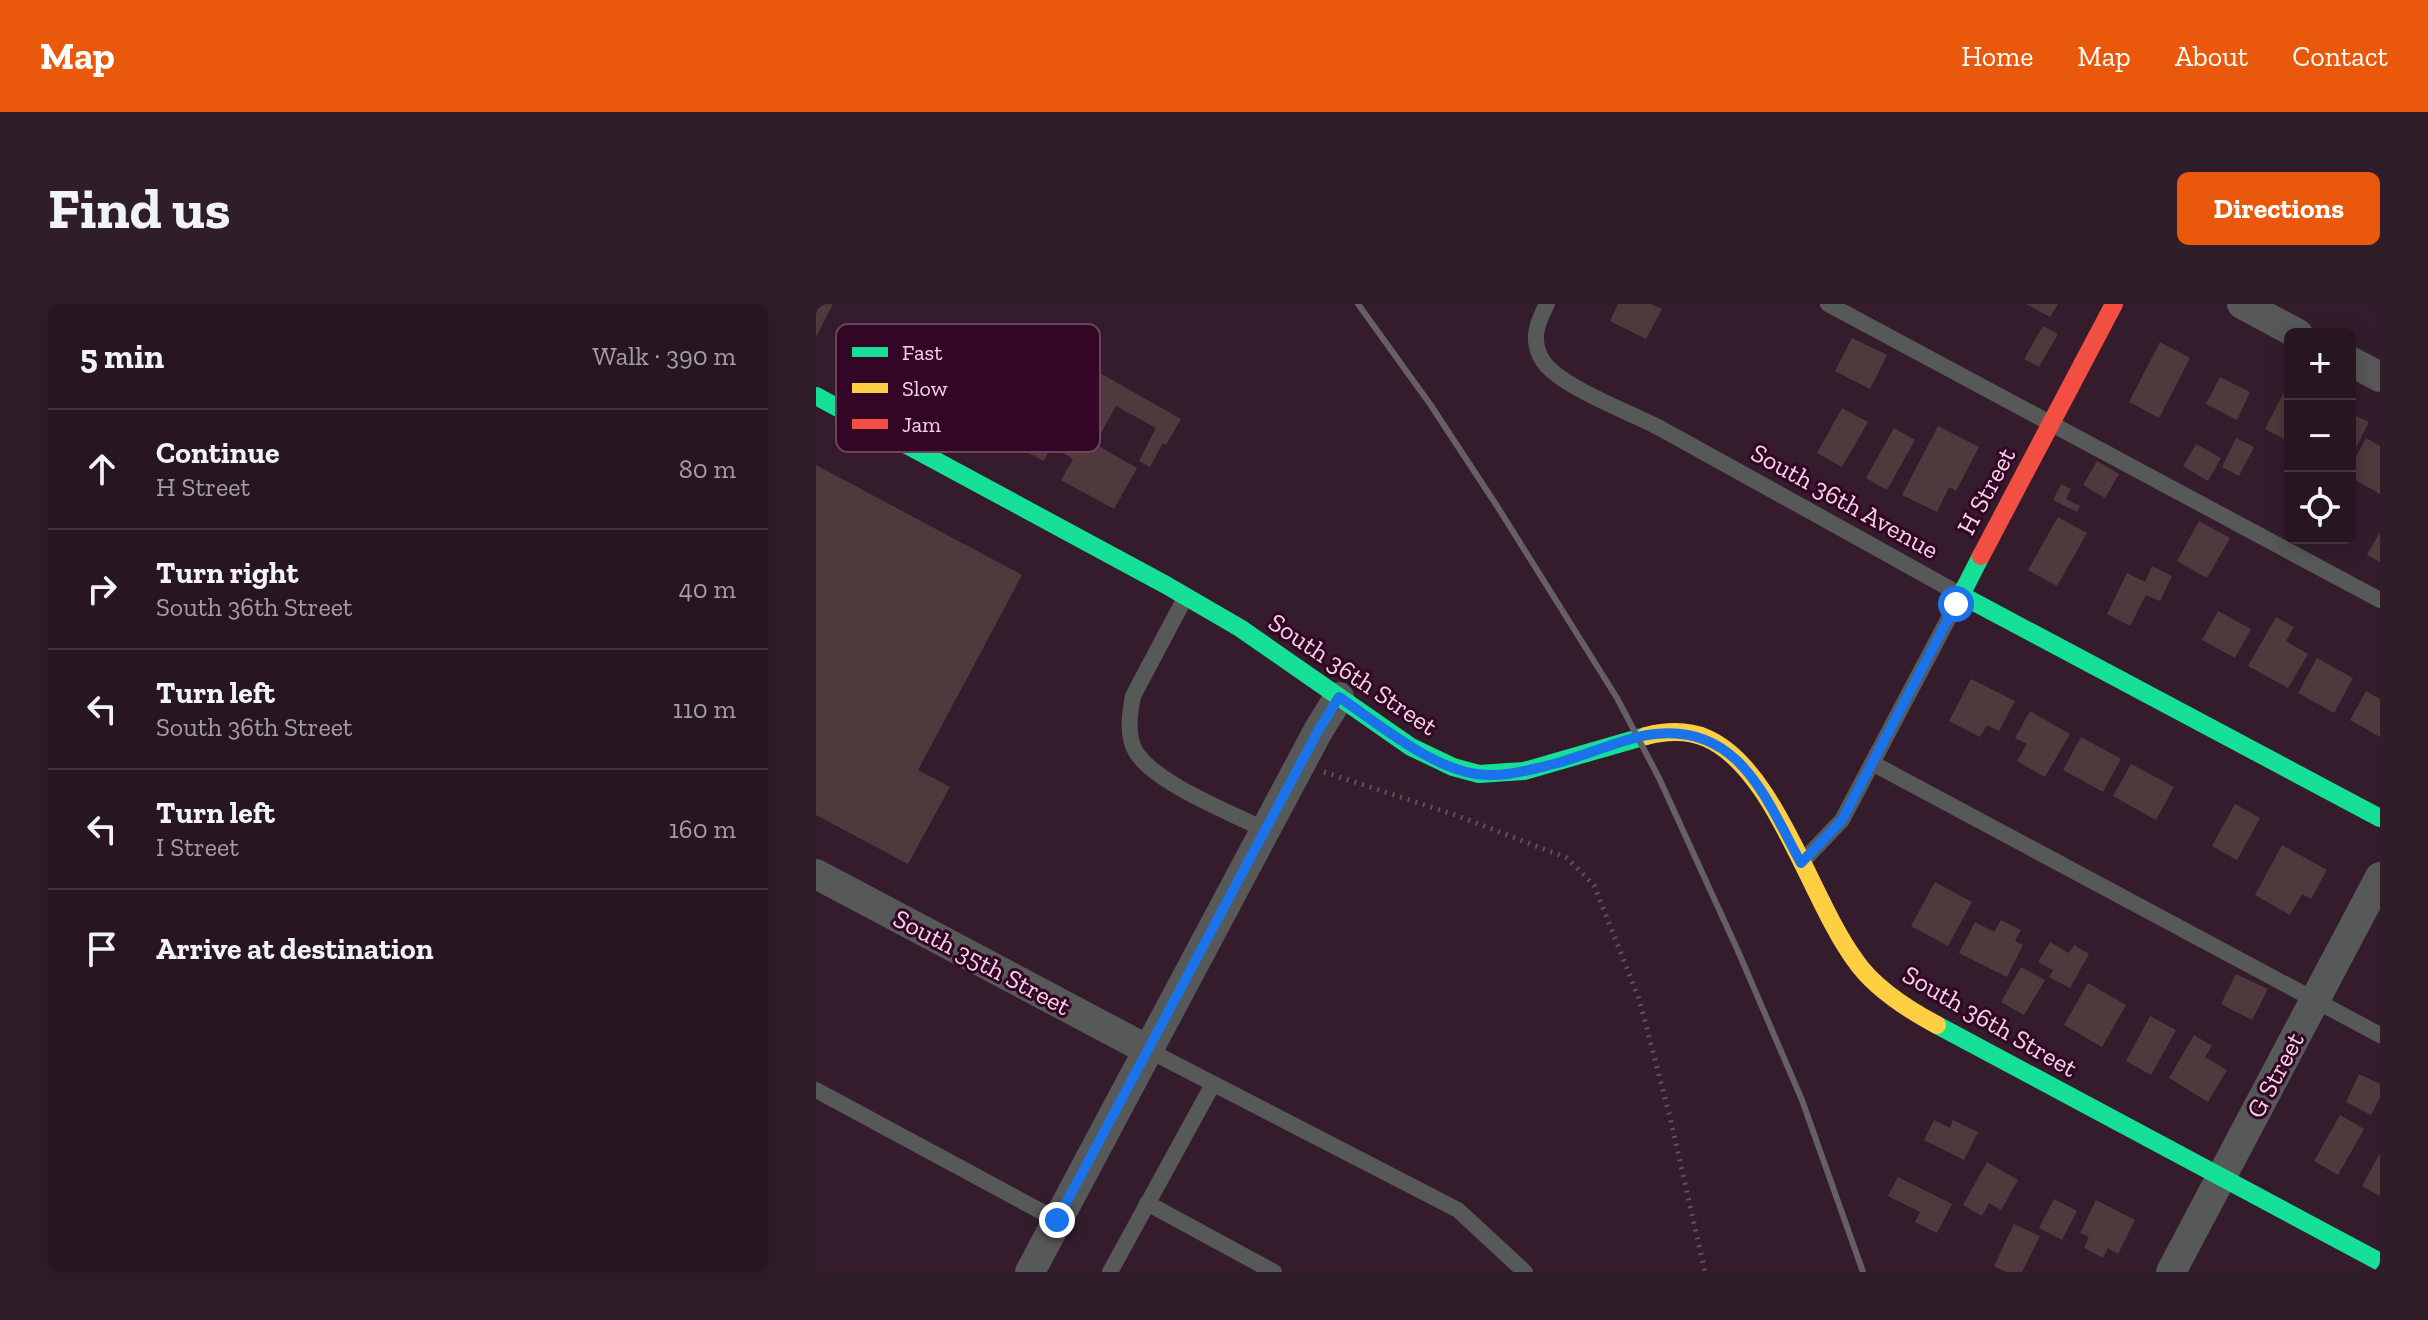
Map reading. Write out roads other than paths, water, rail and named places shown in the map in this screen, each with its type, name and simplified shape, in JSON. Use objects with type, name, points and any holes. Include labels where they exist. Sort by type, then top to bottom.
[{"type":"street","name":"H Street","points":[[1961,595],[2114,304]]},
{"type":"street","points":[[2242,304],[2287,328]]},
{"type":"street","points":[[2356,364],[2380,377]]},
{"type":"street","name":"South 36th Street","points":[[816,396],[836,407]]},
{"type":"street","name":"South 36th Street","points":[[920,452],[1240,628],[1411,747],[1435,760],[1476,774],[1514,773],[1645,736],[1678,733],[1709,739],[1740,763],[1773,810],[1852,957],[1883,991],[1930,1021],[2380,1262]]},
{"type":"street","name":"South 36th Avenue","points":[[1961,595],[2380,818]]},
{"type":"street","points":[[1030,1272],[1339,697]]},
{"type":"street","name":"South 35th Street","points":[[816,874],[1148,1050]]},
{"type":"street","name":"G Street","points":[[2171,1272],[2380,877]]},
{"type":"lane","name":"South 36th Avenue","points":[[1547,304],[1535,333],[1536,345],[1542,360],[1562,379],[1655,426],[1961,595]]},
{"type":"lane","points":[[1828,304],[2380,600]]},
{"type":"lane","name":"H Street","points":[[1801,863],[1842,820],[1961,595]]},
{"type":"lane","points":[[1186,596],[1133,696],[1130,714],[1135,750],[1154,772],[1265,830]]},
{"type":"lane","points":[[1872,763],[2380,1035]]},
{"type":"lane","points":[[1148,1050],[1458,1210],[1525,1272]]},
{"type":"lane","points":[[1110,1272],[1213,1084]]},
{"type":"lane","points":[[816,1090],[1057,1220]]},
{"type":"lane","points":[[1147,1203],[1274,1272]]},
{"type":"railway","points":[[1358,304],[1430,404],[1497,506],[1617,698],[1659,778],[1802,1100],[1863,1272]]}]
